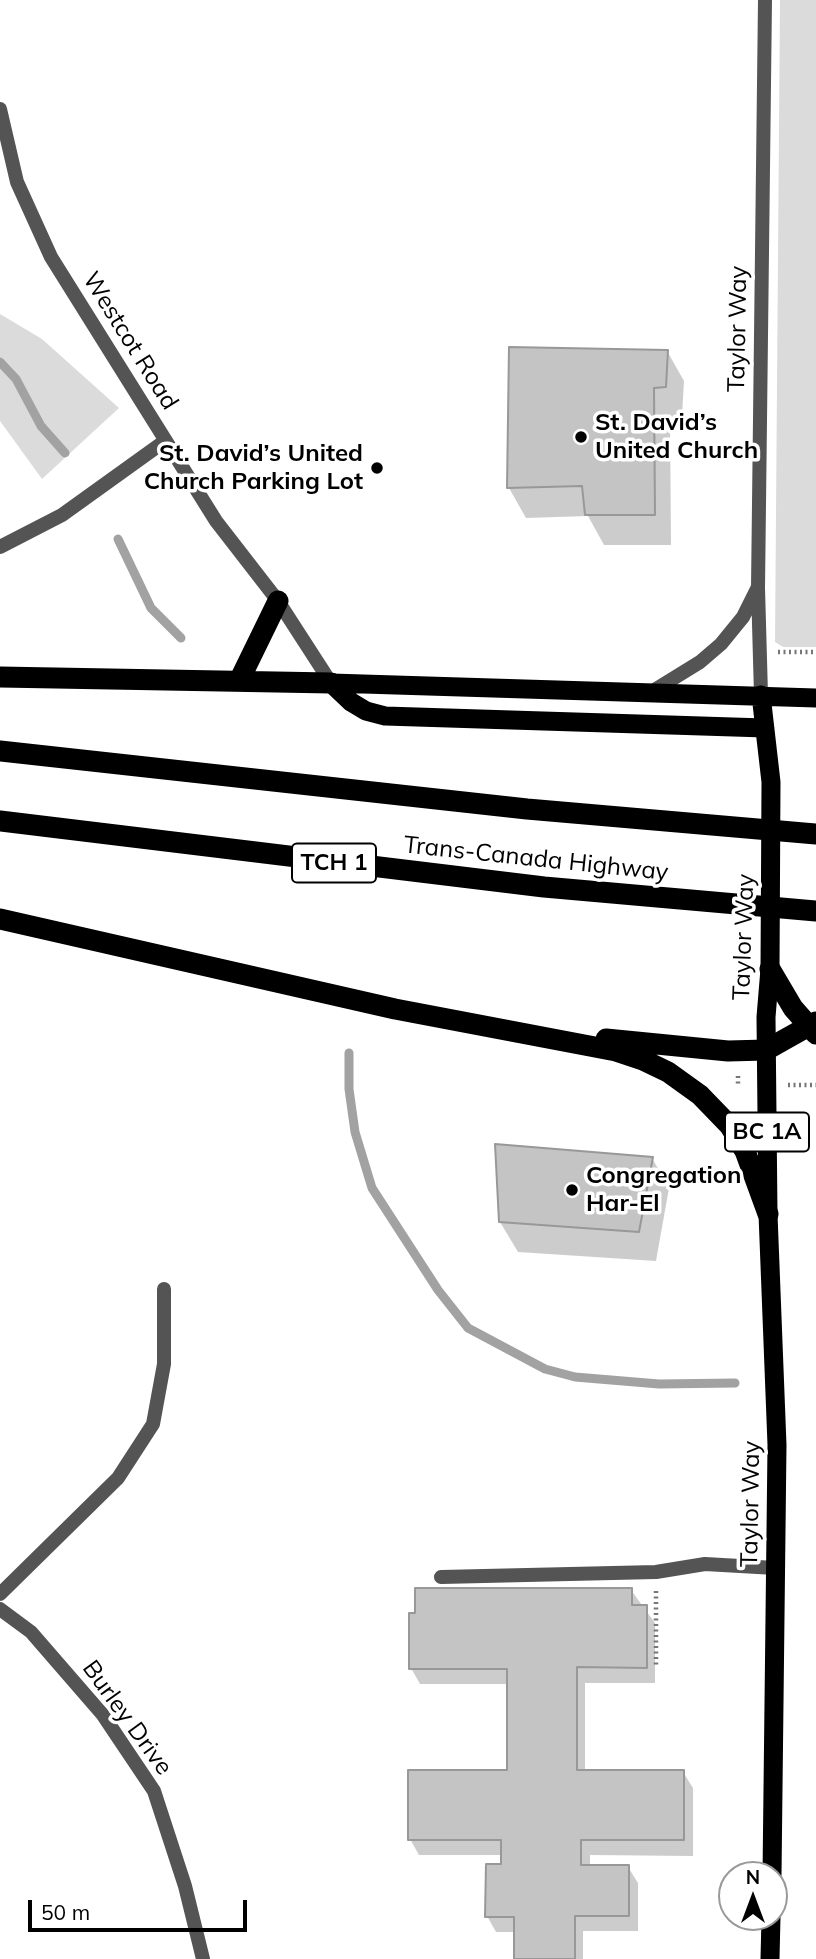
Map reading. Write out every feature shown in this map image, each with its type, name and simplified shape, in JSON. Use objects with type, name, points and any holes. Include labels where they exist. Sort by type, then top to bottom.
[{"type":"highway","points":[[239,681],[278,601]]},
{"type":"highway","points":[[0,677],[653,691],[816,698]]},
{"type":"highway","points":[[331,683],[351,702],[366,711],[385,716],[765,727]]},
{"type":"highway","name":"Taylor Way","points":[[761,695],[771,782],[770,969],[766,1050],[768,1214],[777,1445],[772,1861]]},
{"type":"highway","name":"Trans-Canada Highway","points":[[0,751],[667,822],[816,834]]},
{"type":"highway","name":"Trans-Canada Highway","points":[[0,821],[429,875],[668,900],[816,911]]},
{"type":"highway","points":[[0,919],[303,989],[616,1051],[668,1072],[712,1105],[730,1126],[745,1151],[768,1214]]},
{"type":"highway","points":[[492,1027],[728,1051],[766,1050],[813,1028],[781,990],[770,969]]},
{"type":"highway","points":[[770,1959],[771,1931]]},
{"type":"street","name":"Taylor Way","points":[[761,695],[758,588],[765,0]]},
{"type":"street","name":"Westcot Road","points":[[0,109],[17,183],[51,257],[216,522],[278,601],[331,683]]},
{"type":"street","points":[[0,548],[62,515],[165,441]]},
{"type":"street","points":[[653,691],[700,662],[721,644],[743,617],[758,588]]},
{"type":"street","points":[[0,1594],[118,1478],[153,1424],[164,1364],[164,1289]]},
{"type":"street","points":[[441,1577],[656,1572],[705,1564],[775,1568]]},
{"type":"street","name":"Burley Drive","points":[[0,1609],[31,1632],[103,1715],[155,1791],[185,1886],[203,1959]]},
{"type":"path","points":[[776,652],[816,652]]},
{"type":"path","points":[[784,1085],[816,1085]]},
{"type":"path","points":[[656,1605],[656,1667]]},
{"type":"shaded area","points":[[780,0],[816,0],[816,647],[783,647],[775,642]]},
{"type":"shaded area","points":[[0,314],[42,339],[119,408],[42,479],[0,421]]},
{"type":"building","name":"St. David’s United Church","points":[[509,347],[668,350],[666,387],[654,388],[655,515],[585,515],[582,486],[507,488]]},
{"type":"building","name":"Congregation Har-El","points":[[495,1144],[653,1157],[639,1232],[499,1222]]},
{"type":"building","points":[[415,1588],[632,1588],[632,1605],[647,1605],[647,1668],[577,1667],[577,1770],[684,1770],[684,1840],[581,1840],[581,1865],[629,1865],[629,1916],[575,1916],[575,1959],[514,1959],[514,1917],[485,1917],[486,1864],[501,1864],[501,1840],[408,1840],[408,1770],[507,1770],[507,1669],[409,1669],[409,1613],[415,1613]]},
{"type":"waterway","points":[[0,362],[16,379],[41,426],[65,453]]},
{"type":"waterway","points":[[118,539],[151,608],[181,638]]},
{"type":"waterway","points":[[349,1053],[349,1089],[355,1132],[372,1188],[438,1290],[468,1328],[545,1369],[575,1377],[659,1384],[735,1383]]},
{"type":"place","name":"St. David’s United Church","points":[[581,437]]},
{"type":"place","name":"St. David’s United Church Parking Lot","points":[[377,468]]},
{"type":"place","name":"Congregation Har-El","points":[[572,1190]]}]
